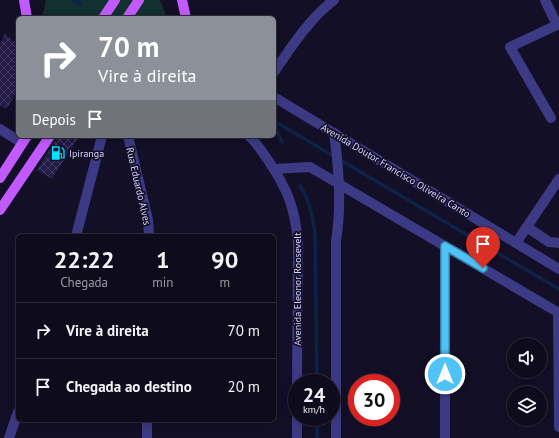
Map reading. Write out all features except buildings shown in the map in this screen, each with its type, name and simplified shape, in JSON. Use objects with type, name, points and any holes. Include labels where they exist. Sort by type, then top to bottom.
[{"type":"main road","points":[[105,16],[115,0]]},
{"type":"main road","points":[[128,16],[139,0]]},
{"type":"main road","points":[[182,0],[186,16]]},
{"type":"main road","points":[[26,1],[27,16]]},
{"type":"main road","points":[[0,210],[49,138]]},
{"type":"main road","points":[[0,178],[25,139]]},
{"type":"street","points":[[276,69],[299,36],[334,0]]},
{"type":"street","points":[[545,0],[558,24],[510,47],[551,118]]},
{"type":"street","name":"Avenida Doutor Francisco Oliveira Canto","points":[[276,98],[335,136],[559,269]]},
{"type":"street","points":[[0,129],[16,135]]},
{"type":"street","points":[[335,136],[339,184],[339,222],[336,241],[336,438]]},
{"type":"street","points":[[77,234],[101,138]]},
{"type":"street","name":"Rua Eduardo Alves","points":[[128,138],[148,220],[149,234]]},
{"type":"street","name":"Avenida Eleonor Roosevelt","points":[[251,138],[274,169],[289,196],[296,221],[298,243],[297,374]]},
{"type":"street","points":[[274,169],[310,167],[559,313],[559,427]]},
{"type":"street","points":[[516,243],[559,179]]},
{"type":"street","points":[[527,227],[549,242],[559,243]]},
{"type":"street","points":[[445,246],[445,438]]},
{"type":"street","points":[[10,438],[16,418]]},
{"type":"street","points":[[146,438],[147,422]]},
{"type":"street","points":[[297,426],[297,438]]},
{"type":"green space","points":[[46,0],[160,0],[165,13],[165,16],[42,16]]},
{"type":"waterway","points":[[73,0],[80,4]]},
{"type":"waterway","points":[[276,122],[559,289]]},
{"type":"waterway","points":[[276,128],[282,142]]},
{"type":"waterway","points":[[300,186],[312,214],[315,233],[317,374]]},
{"type":"waterway","points":[[317,426],[317,438]]},
{"type":"place","name":"Ipiranga","points":[[58,153]]},
{"type":"route","points":[[445,374],[445,246],[483,268]]}]
